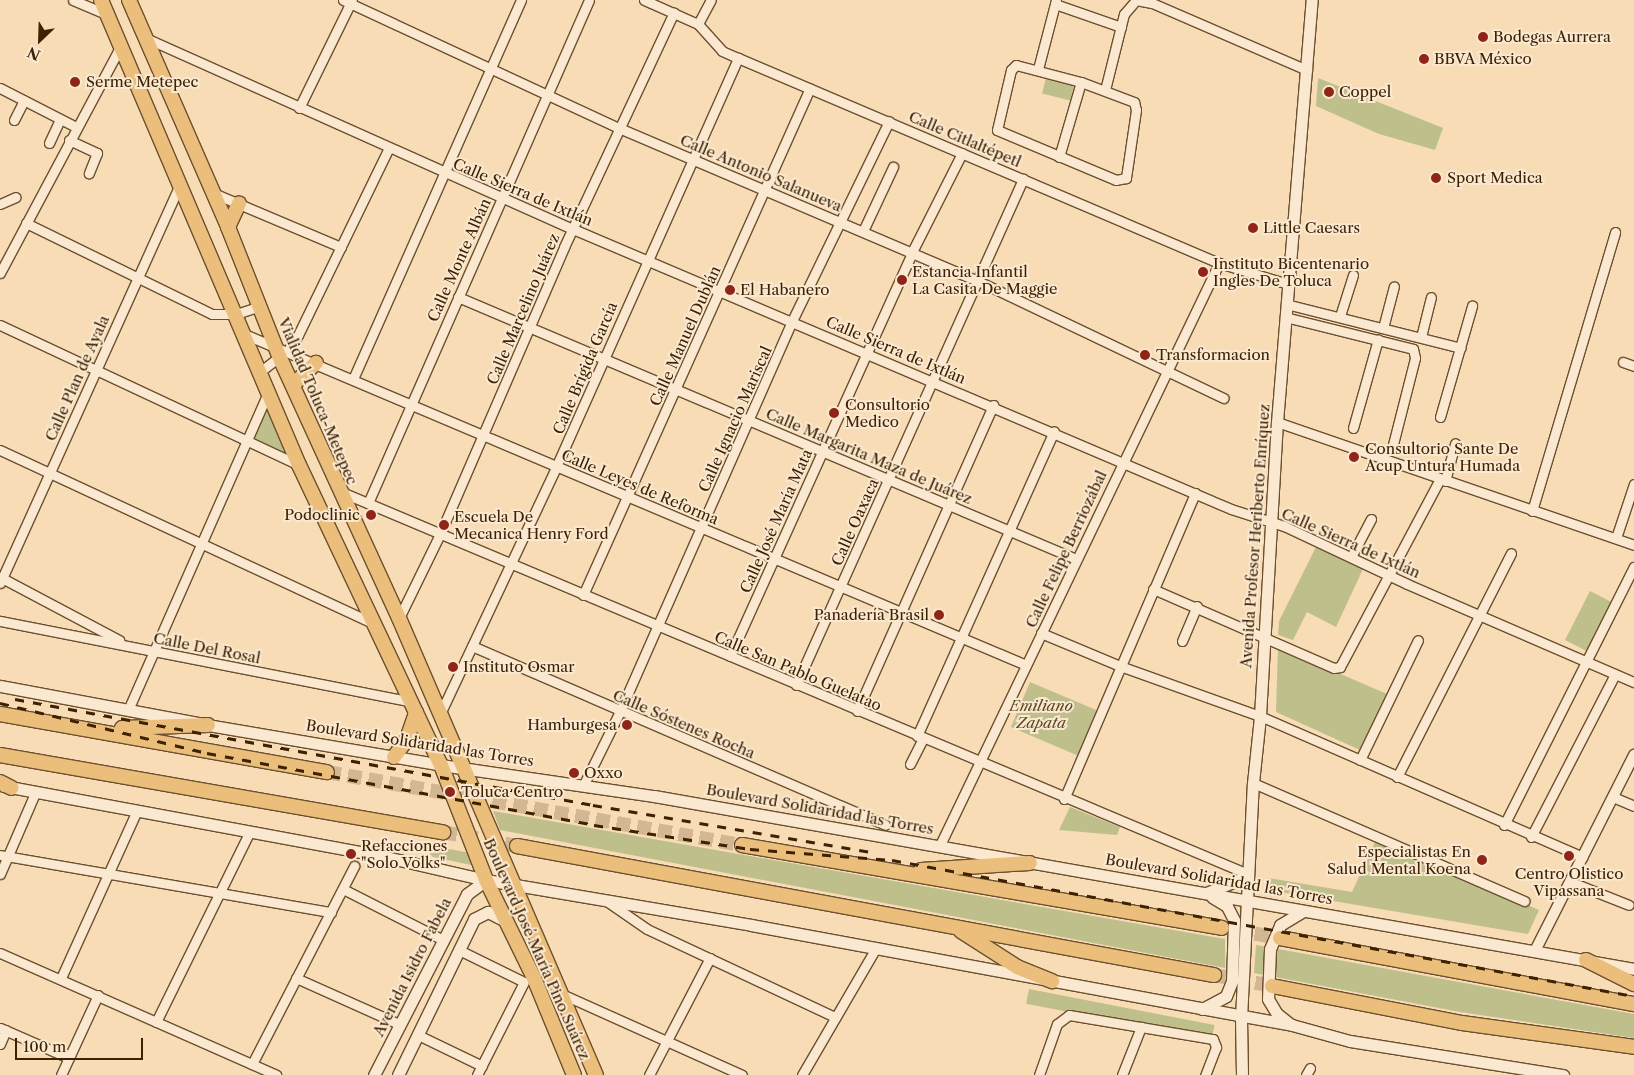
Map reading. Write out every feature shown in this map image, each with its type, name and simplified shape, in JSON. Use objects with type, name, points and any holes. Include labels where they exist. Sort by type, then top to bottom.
[{"type":"highway","points":[[101,0],[122,44],[300,465],[441,765]]},
{"type":"highway","name":"Vialidad Toluca-Metepec","points":[[129,0],[148,39],[214,193],[339,491],[399,618],[483,813]]},
{"type":"highway","points":[[228,227],[239,203]]},
{"type":"highway","points":[[293,385],[316,363]]},
{"type":"highway","points":[[394,757],[407,739],[413,707]]},
{"type":"highway","points":[[0,714],[87,727],[327,772]]},
{"type":"highway","points":[[87,727],[208,725]]},
{"type":"highway","points":[[0,755],[443,832]]},
{"type":"highway","name":"Boulevard José María Pino Suárez","points":[[441,765],[486,880],[508,922],[574,1075]]},
{"type":"highway","name":"Boulevard José María Pino Suárez","points":[[483,813],[564,994],[596,1075]]},
{"type":"highway","points":[[742,845],[1222,928]]},
{"type":"highway","points":[[517,846],[1214,976]]},
{"type":"highway","points":[[882,869],[934,870],[1030,862]]},
{"type":"highway","points":[[937,923],[967,934],[1017,967],[1052,982]]},
{"type":"highway","points":[[1280,938],[1634,1004]]},
{"type":"highway","points":[[1586,960],[1634,984]]},
{"type":"highway","points":[[1272,986],[1462,1023],[1634,1047]]},
{"type":"main road","name":"Avenida Profesor Heriberto Enríquez","points":[[1242,1075],[1241,1018],[1253,783],[1260,716],[1277,422],[1312,0]]},
{"type":"main road","name":"Boulevard Solidaridad las Torres","points":[[0,686],[208,725],[441,765],[584,784],[1634,969]]},
{"type":"main road","points":[[4,785],[136,813],[386,857],[486,880],[876,948],[1241,1018],[1292,1025],[1350,1041],[1522,1071],[1556,1074]]},
{"type":"main road","points":[[1206,894],[1248,875]]},
{"type":"main road","name":"Avenida Isidro Fabela","points":[[374,1075],[467,894],[486,880]]},
{"type":"main road","points":[[1202,1009],[1216,1004],[1228,992],[1232,981],[1234,946],[1233,915],[1227,906],[1206,894]]},
{"type":"main road","points":[[1292,1025],[1277,1014],[1268,998],[1270,949],[1280,925],[1303,911]]},
{"type":"main road","points":[[398,1075],[477,916],[492,913],[508,922]]},
{"type":"street","points":[[73,0],[109,15]]},
{"type":"street","points":[[353,379],[443,172],[521,0]]},
{"type":"street","name":"Calle Monte Albán","points":[[368,503],[589,0]]},
{"type":"street","name":"Calle Citlaltépetl","points":[[644,0],[654,2],[698,24],[722,51],[1219,263],[1288,284]]},
{"type":"street","points":[[698,24],[711,0]]},
{"type":"street","points":[[1105,90],[1121,26],[1130,3],[1144,0],[1307,70]]},
{"type":"street","points":[[299,108],[349,1]]},
{"type":"street","name":"Calle Antonio Salanueva","points":[[349,1],[490,69],[619,128],[765,188],[978,281],[1223,398]]},
{"type":"street","points":[[1038,69],[1056,2],[1121,26]]},
{"type":"street","name":"Calle Marcelino Juárez","points":[[399,618],[440,534],[573,228],[674,12]]},
{"type":"street","name":"Calle Sierra de Ixtlán","points":[[148,39],[443,172],[1196,493],[1271,522],[1389,576],[1634,682]]},
{"type":"street","points":[[0,273],[69,140],[122,44]]},
{"type":"street","name":"Calle Brígida García","points":[[440,714],[556,467],[738,58]]},
{"type":"street","points":[[1021,65],[1038,69],[1105,90],[1136,105],[1126,178],[1116,180],[996,130],[1013,67],[1021,65]]},
{"type":"street","points":[[1059,157],[1081,82]]},
{"type":"street","points":[[0,88],[76,127]]},
{"type":"street","name":"Calle Manuel Dublán","points":[[584,595],[678,389],[810,88]]},
{"type":"street","points":[[14,120],[24,100]]},
{"type":"street","points":[[49,143],[60,119]]},
{"type":"street","name":"Calle Ignacio Mariscal","points":[[584,784],[620,711],[792,321],[889,121]]},
{"type":"street","points":[[69,140],[97,153],[89,173]]},
{"type":"street","points":[[261,371],[281,350],[341,247],[390,148]]},
{"type":"street","name":"Calle José María Mata","points":[[730,656],[912,252],[962,153]]},
{"type":"street","points":[[863,231],[892,167]]},
{"type":"street","name":"Calle Oaxaca","points":[[796,685],[1023,179]]},
{"type":"street","name":"Calle Plan de Ayala","points":[[1,580],[50,474],[136,276],[180,184]]},
{"type":"street","points":[[214,193],[341,247]]},
{"type":"street","points":[[0,204],[16,197]]},
{"type":"street","points":[[26,223],[212,314],[236,314],[260,306]]},
{"type":"street","points":[[1532,511],[1615,232]]},
{"type":"street","name":"Calle Felipe Berriozábal","points":[[939,847],[1219,263]]},
{"type":"street","points":[[1340,316],[1353,275]]},
{"type":"street","points":[[1383,328],[1394,286]]},
{"type":"street","name":"Calle Margarita Maza de Juárez","points":[[458,297],[1076,559]]},
{"type":"street","points":[[1421,337],[1431,297]]},
{"type":"street","points":[[1286,304],[1340,316],[1461,348]]},
{"type":"street","points":[[1440,417],[1472,306]]},
{"type":"street","points":[[1286,317],[1410,347],[1415,353],[1393,444]]},
{"type":"street","points":[[0,325],[95,372],[300,465]]},
{"type":"street","name":"Calle Leyes de Reforma","points":[[244,334],[1026,665]]},
{"type":"street","points":[[1353,428],[1378,339]]},
{"type":"street","points":[[1623,362],[1634,366]]},
{"type":"street","points":[[128,710],[248,442],[269,390]]},
{"type":"street","points":[[857,711],[993,405]]},
{"type":"street","points":[[1277,422],[1634,545]]},
{"type":"street","points":[[910,764],[962,638],[1054,431]]},
{"type":"street","points":[[1153,588],[1265,635],[1334,668],[1343,666],[1389,576],[1443,480],[1455,442]]},
{"type":"street","points":[[0,450],[373,623]]},
{"type":"street","points":[[1616,538],[1634,484]]},
{"type":"street","name":"Calle San Pablo Guelatao","points":[[339,491],[1064,799],[1248,875]]},
{"type":"street","points":[[1064,799],[1153,588],[1196,493]]},
{"type":"street","points":[[1351,557],[1371,519]]},
{"type":"street","points":[[1397,777],[1511,553]]},
{"type":"street","points":[[1504,824],[1588,662],[1634,568]]},
{"type":"street","points":[[1,580],[126,644]]},
{"type":"street","points":[[1182,640],[1197,606]]},
{"type":"street","name":"Calle Del Rosal","points":[[0,620],[126,644],[154,652],[413,707]]},
{"type":"street","points":[[1041,633],[1120,666],[1260,716],[1531,837],[1583,857]]},
{"type":"street","points":[[1360,760],[1418,640]]},
{"type":"street","name":"Calle Sóstenes Rocha","points":[[472,646],[885,825]]},
{"type":"street","points":[[1531,837],[1615,674]]},
{"type":"street","points":[[1535,951],[1634,755]]},
{"type":"street","points":[[1253,783],[1525,901]]},
{"type":"street","points":[[0,874],[4,856],[36,793]]},
{"type":"street","points":[[1613,797],[1634,806]]},
{"type":"street","points":[[61,978],[136,813]]},
{"type":"street","points":[[156,1022],[249,833]]},
{"type":"street","points":[[4,856],[330,912]]},
{"type":"street","points":[[252,1064],[354,866]]},
{"type":"street","points":[[1570,882],[1629,905]]},
{"type":"street","points":[[343,889],[443,940]]},
{"type":"street","points":[[606,900],[647,929],[835,1017]]},
{"type":"street","points":[[802,1075],[876,948]]},
{"type":"street","points":[[460,950],[524,982],[478,1075]]},
{"type":"street","points":[[0,953],[61,978],[276,1075]]},
{"type":"street","points":[[649,1075],[710,958]]},
{"type":"street","points":[[296,978],[399,1024]]},
{"type":"street","points":[[564,994],[742,1075]]},
{"type":"street","points":[[61,1075],[98,995]]},
{"type":"street","points":[[1039,1075],[1057,1024],[1069,1015],[1209,1038],[1215,1041],[1216,1047],[1205,1075]]},
{"type":"street","points":[[1122,1075],[1140,1027]]},
{"type":"street","points":[[0,1044],[3,1029],[69,1058]]},
{"type":"street","points":[[418,1034],[482,1066]]},
{"type":"green space","points":[[1046,78],[1074,85],[1070,101],[1042,94]]},
{"type":"green space","points":[[1318,78],[1443,128],[1435,150],[1379,134],[1316,106]]},
{"type":"green space","points":[[267,404],[288,455],[254,439]]},
{"type":"green space","points":[[1316,547],[1363,569],[1336,627],[1307,612],[1293,640],[1278,635],[1279,621]]},
{"type":"green space","points":[[1590,591],[1614,603],[1589,652],[1565,640]]},
{"type":"green space","points":[[1278,647],[1387,694],[1360,750],[1276,712]]},
{"type":"green space","name":"Emiliano Zapata","points":[[1030,682],[1097,711],[1078,756],[1011,727]]},
{"type":"green space","points":[[1070,807],[1120,827],[1117,835],[1059,830]]},
{"type":"green space","points":[[493,811],[1225,939],[1225,968],[500,830]]},
{"type":"green space","points":[[1376,840],[1539,910],[1528,934],[1269,890],[1268,878],[1352,892]]},
{"type":"green space","points":[[421,844],[471,853],[471,865],[433,857]]},
{"type":"green space","points":[[1256,945],[1634,1014],[1634,1038],[1460,1012],[1254,973]]},
{"type":"green space","points":[[1029,989],[1215,1025],[1212,1040],[1026,1004]]},
{"type":"tunnel","points":[[327,772],[742,845]]},
{"type":"tunnel","points":[[443,832],[517,846]]},
{"type":"tunnel","points":[[1234,930],[1280,938]]},
{"type":"tunnel","points":[[1214,975],[1272,986]]},
{"type":"railway","points":[[15,699],[593,805],[877,853]]},
{"type":"railway","points":[[0,703],[207,753],[594,825],[750,849],[892,860],[1634,996]]},
{"type":"place","name":"Bodegas Aurrera","points":[[1483,37]]},
{"type":"place","name":"BBVA México","points":[[1424,59]]},
{"type":"place","name":"Serme Metepec","points":[[75,82]]},
{"type":"place","name":"Coppel","points":[[1329,92]]},
{"type":"place","name":"Sport Medica","points":[[1436,178]]},
{"type":"place","name":"Little Caesars","points":[[1253,228]]},
{"type":"place","name":"Instituto Bicentenario Ingles De Toluca","points":[[1203,272]]},
{"type":"place","name":"Estancia Infantil La Casita De Maggie","points":[[902,280]]},
{"type":"place","name":"El Habanero","points":[[730,290]]},
{"type":"place","name":"Transformacion","points":[[1145,355]]},
{"type":"place","name":"Consultorio Medico","points":[[834,413]]},
{"type":"place","name":"Consultorio Sante De Acup Untura Humada","points":[[1354,457]]},
{"type":"place","name":"Podoclinic","points":[[371,515]]},
{"type":"place","name":"Escuela De Mecanica Henry Ford","points":[[444,525]]},
{"type":"place","name":"Panadería Brasil","points":[[939,615]]},
{"type":"place","name":"Instituto Osmar","points":[[453,667]]},
{"type":"place","name":"Hamburgesa","points":[[627,725]]},
{"type":"place","name":"Oxxo","points":[[574,773]]},
{"type":"place","name":"Toluca Centro","points":[[450,792]]},
{"type":"place","name":"Refacciones \"Solo Volks\"","points":[[351,854]]},
{"type":"place","name":"Centro Olistico Vipassana","points":[[1569,856]]},
{"type":"place","name":"Especialistas En Salud Mental Koena","points":[[1482,860]]}]
